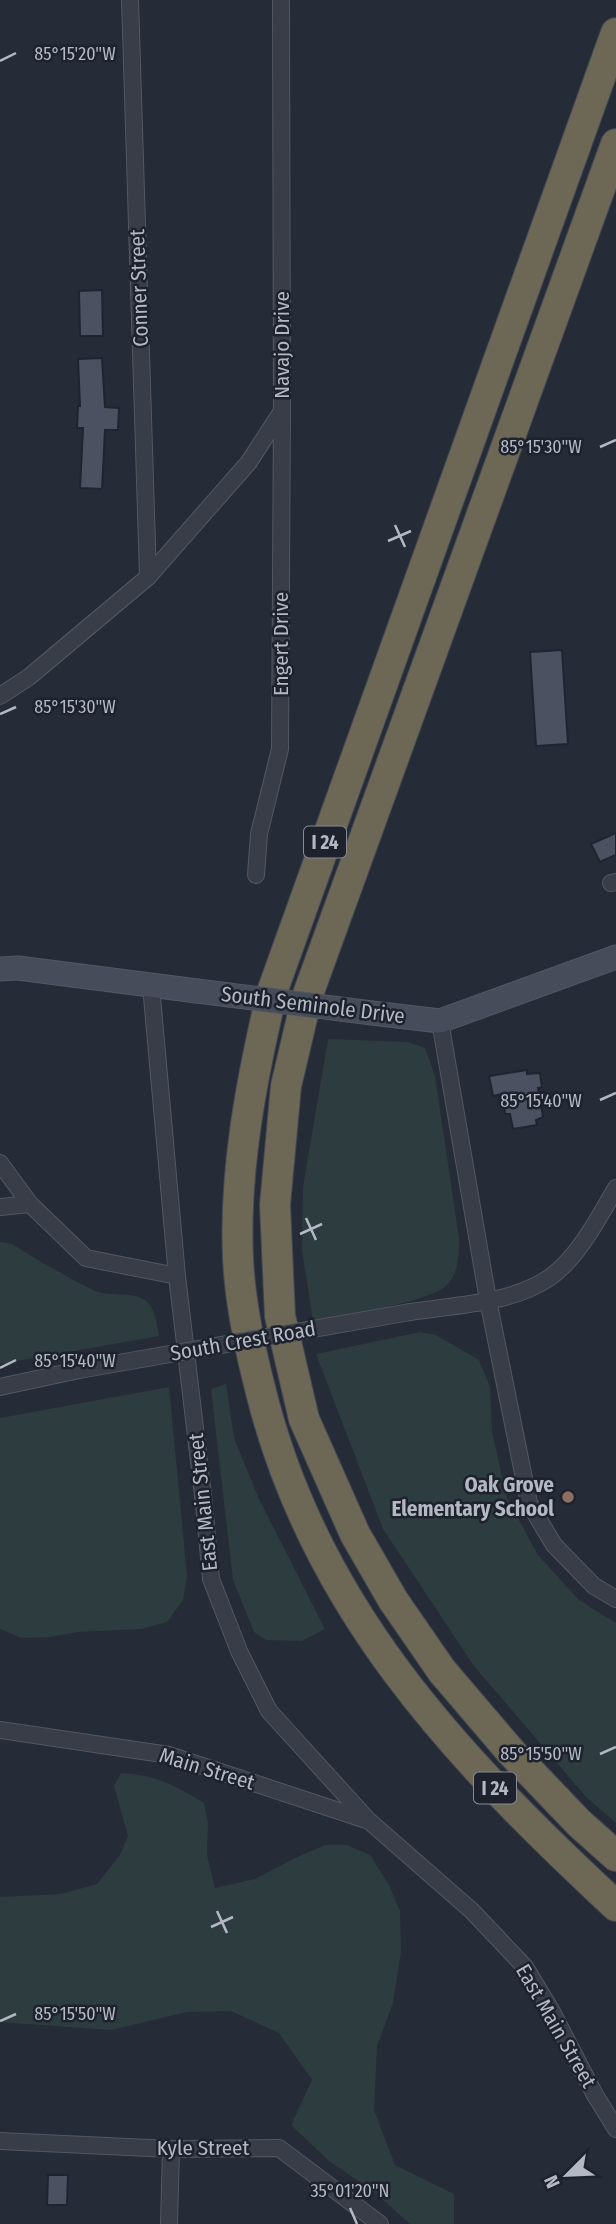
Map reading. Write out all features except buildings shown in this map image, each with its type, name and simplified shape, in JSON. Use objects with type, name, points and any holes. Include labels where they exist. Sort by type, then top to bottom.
[{"type":"highway","name":"I 24","points":[[616,33],[272,992],[254,1071],[239,1191],[238,1258],[246,1331],[271,1435],[299,1508],[332,1574],[386,1659],[425,1711],[465,1757],[550,1845],[616,1906]]},
{"type":"highway","name":"I 24","points":[[616,144],[307,997],[286,1086],[275,1205],[280,1316],[304,1419],[355,1534],[393,1600],[442,1671],[512,1753],[579,1823],[616,1856]]},
{"type":"street","name":"Conner Street","points":[[130,0],[148,577]]},
{"type":"street","name":"Navajo Drive","points":[[0,696],[29,677],[148,577],[249,462],[282,411],[282,0]]},
{"type":"street","name":"Engert Drive","points":[[257,875],[259,834],[280,749],[282,411]]},
{"type":"street","name":"South Seminole Drive","points":[[0,969],[18,968],[440,1021],[616,957]]},
{"type":"street","name":"East Main Street","points":[[151,986],[177,1276],[211,1579],[239,1651],[268,1711],[368,1821],[472,1911],[525,1967],[616,2129]]},
{"type":"street","points":[[440,1021],[488,1300],[529,1503],[554,1545],[594,1586],[616,1599]]},
{"type":"street","points":[[0,1163],[30,1205],[86,1258],[177,1276]]},
{"type":"street","points":[[488,1300],[519,1293],[551,1277],[584,1242],[616,1188]]},
{"type":"street","points":[[0,1207],[30,1205]]},
{"type":"street","name":"South Crest Road","points":[[0,1387],[79,1370],[488,1300]]},
{"type":"street","name":"Main Street","points":[[0,1730],[169,1755],[368,1821]]},
{"type":"street","name":"Kyle Street","points":[[0,2141],[171,2149],[279,2148],[380,2224]]},
{"type":"street","points":[[169,2224],[171,2149]]},
{"type":"shaded area","points":[[328,1039],[408,1042],[425,1048],[435,1076],[459,1250],[454,1274],[448,1284],[438,1291],[364,1312],[313,1321],[302,1250],[303,1187]]},
{"type":"shaded area","points":[[0,1242],[12,1244],[93,1290],[134,1296],[146,1301],[154,1312],[159,1336],[0,1364]]},
{"type":"shaded area","points":[[420,1332],[436,1335],[479,1360],[490,1387],[492,1432],[507,1498],[538,1555],[579,1600],[616,1623],[616,1823],[587,1798],[474,1666],[383,1529],[316,1354]]},
{"type":"shaded area","points":[[226,1384],[234,1438],[259,1499],[325,1629],[302,1641],[266,1640],[254,1632],[233,1580],[211,1389]]},
{"type":"shaded area","points":[[169,1387],[187,1576],[183,1600],[167,1622],[141,1629],[21,1638],[0,1629],[0,1418]]},
{"type":"shaded area","points":[[121,1773],[164,1782],[204,1803],[208,1824],[207,1855],[215,1888],[255,1879],[325,1845],[347,1845],[370,1855],[389,1885],[400,1911],[401,1952],[393,2003],[377,2046],[374,2110],[395,2165],[454,2194],[454,2224],[410,2224],[372,2190],[330,2162],[291,2125],[312,2080],[279,2033],[231,2011],[187,2012],[111,2030],[0,2022],[0,1897],[61,1894],[97,1884],[120,1855],[128,1836],[114,1786]]},
{"type":"place","name":"Oak Grove Elementary School","points":[[568,1497]]}]
